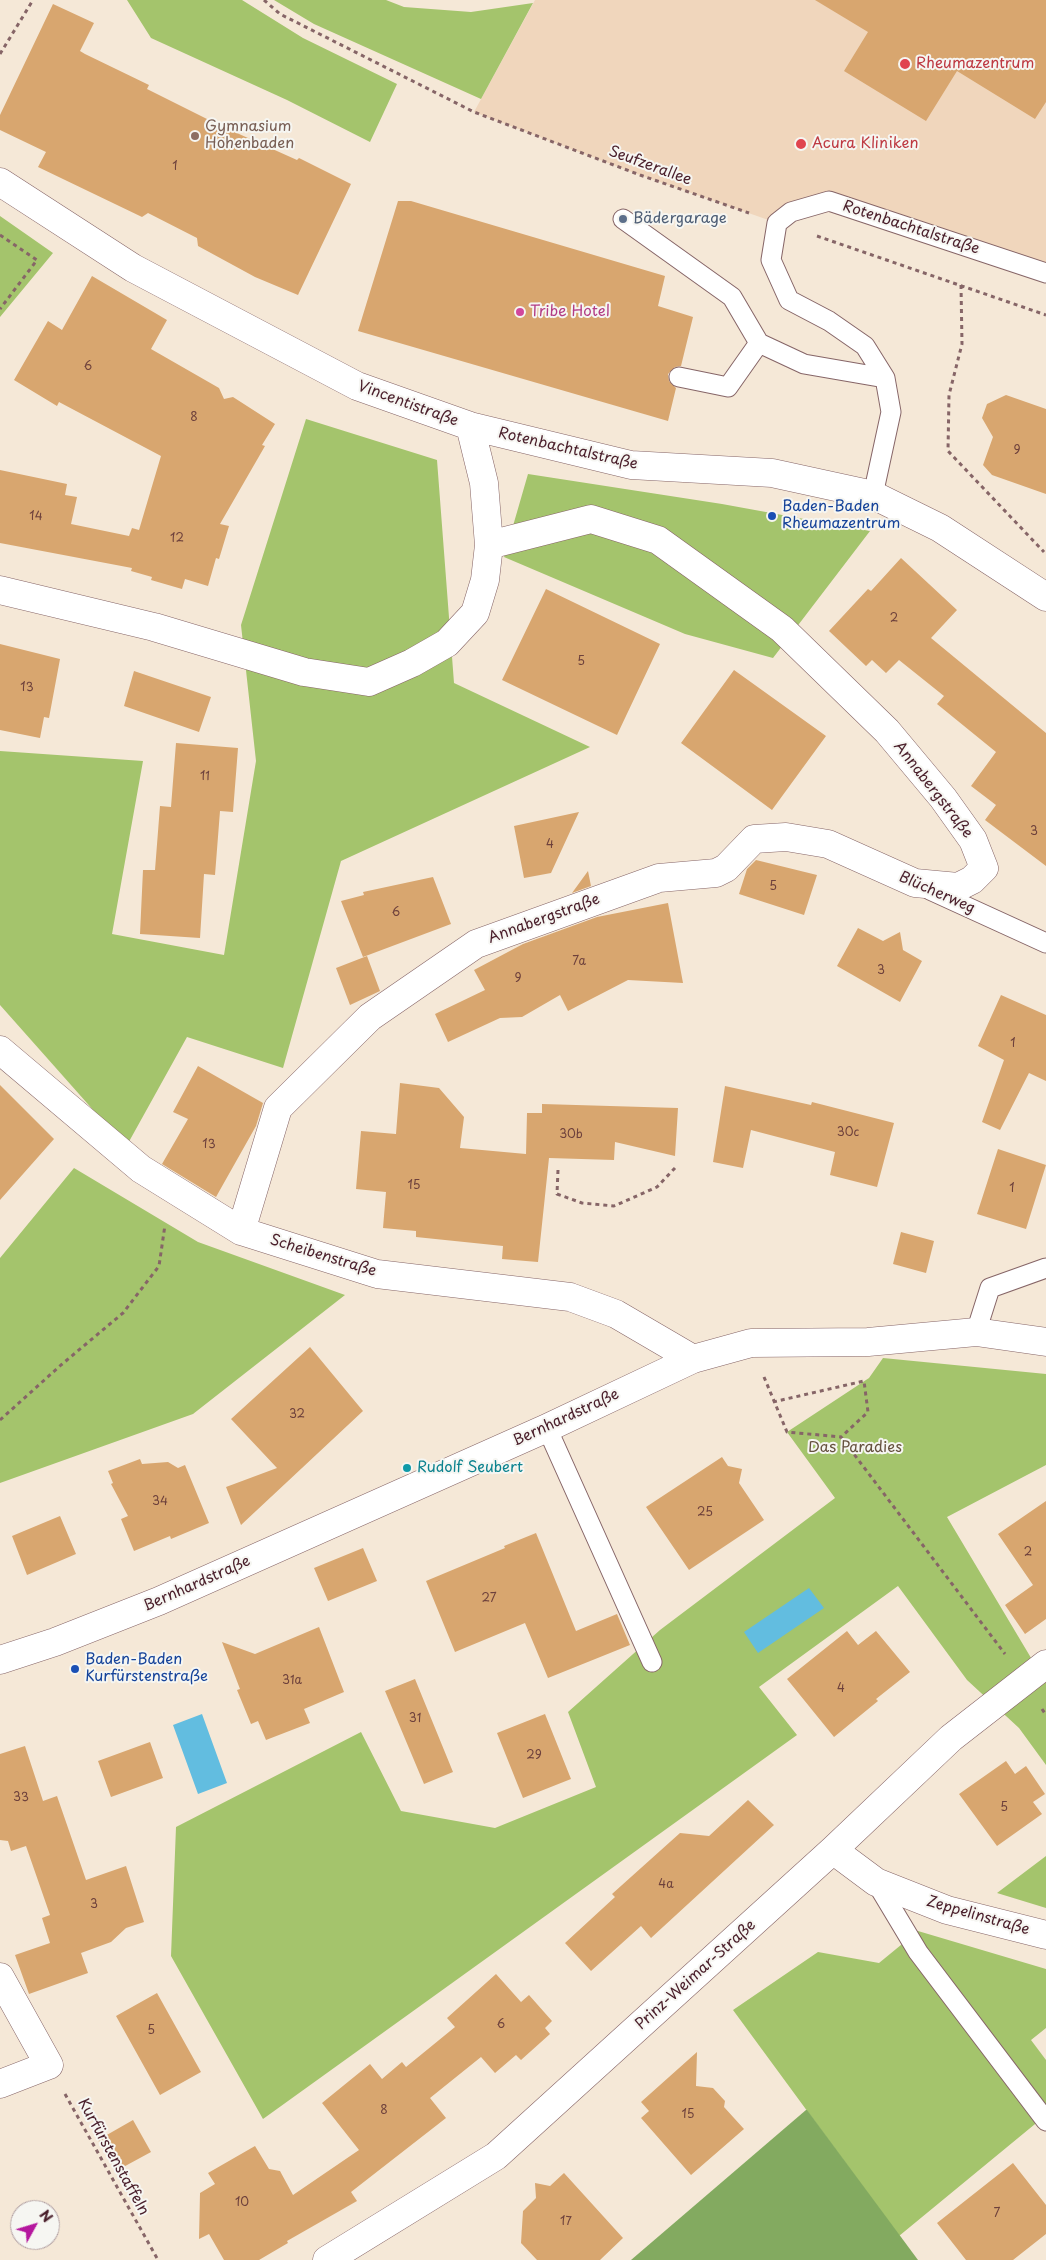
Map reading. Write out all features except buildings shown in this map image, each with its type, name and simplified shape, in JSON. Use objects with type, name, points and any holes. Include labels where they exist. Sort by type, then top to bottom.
[{"type":"street","name":"Vincentistraße","points":[[0,182],[132,268],[357,386],[470,426],[484,484],[489,545],[485,580],[474,613],[447,643],[412,663],[369,682],[304,672],[154,627],[0,590]]},
{"type":"street","name":"Rotenbachtalstraße","points":[[470,426],[631,465],[772,473],[873,495],[940,528],[1046,597]]},
{"type":"street","name":"Annabergstraße","points":[[240,1231],[278,1108],[370,1017],[476,944],[659,878],[716,872],[726,868],[754,839],[786,837],[828,844],[915,883],[958,887],[972,880],[984,868],[973,840],[942,798],[887,731],[782,629],[658,540],[591,519],[489,545]]},
{"type":"street","name":"Scheibenstraße","points":[[0,1050],[141,1169],[170,1189],[240,1231],[377,1274],[570,1297],[616,1314],[693,1359]]},
{"type":"street","name":"Bernhardstraße","points":[[0,1660],[55,1642],[159,1601],[547,1428],[693,1359],[751,1343],[868,1342],[976,1332],[1046,1342]]},
{"type":"street","name":"Prinz-Weimar-Straße","points":[[327,2260],[496,2156],[833,1850],[951,1738],[1036,1672]]},
{"type":"street","name":"Zeppelinstraße","points":[[833,1850],[876,1882],[947,1910],[1046,1935]]},
{"type":"street","points":[[0,1977],[49,2065],[0,2084]]},
{"type":"lane","name":"Rotenbachtalstraße","points":[[777,223],[790,212],[828,201],[1046,273]]},
{"type":"lane","points":[[623,219],[732,297],[759,343],[804,364],[885,378]]},
{"type":"lane","points":[[777,223],[771,260],[788,300],[829,321],[865,346],[885,378],[890,412],[873,495]]},
{"type":"lane","points":[[679,377],[728,387],[759,343]]},
{"type":"lane","name":"Blücherweg","points":[[828,844],[1046,943]]},
{"type":"lane","points":[[976,1332],[990,1288],[1046,1268]]},
{"type":"lane","points":[[547,1428],[652,1662]]},
{"type":"lane","points":[[876,1882],[918,1952],[1046,2121]]},
{"type":"path","points":[[0,54],[32,0]]},
{"type":"path","name":"Seufzerallee","points":[[264,0],[280,14],[474,112],[640,175],[1046,315]]},
{"type":"path","points":[[0,235],[37,260],[0,309]]},
{"type":"path","points":[[960,285],[962,344],[949,395],[948,451],[1046,554]]},
{"type":"path","points":[[558,1170],[557,1194],[582,1203],[614,1206],[657,1187],[675,1168]]},
{"type":"path","points":[[0,1420],[123,1313],[159,1266],[170,1189]]},
{"type":"path","points":[[751,1343],[773,1402],[787,1432],[841,1437],[1036,1672]]},
{"type":"path","points":[[773,1402],[864,1380],[868,1412],[841,1437]]},
{"type":"path","name":"Kurfürstenstaffeln","points":[[49,2065],[158,2260]]},
{"type":"shaded area","name":"Acura Kliniken","points":[[535,0],[1046,0],[1046,273],[829,201],[777,223],[640,175],[474,112]]},
{"type":"green space","points":[[127,0],[242,0],[303,38],[397,84],[370,142],[287,100],[151,38]]},
{"type":"green space","points":[[274,0],[386,0],[404,7],[471,12],[533,3],[481,99],[314,24]]},
{"type":"green space","points":[[0,216],[53,253],[0,317]]},
{"type":"green space","points":[[306,419],[437,460],[454,683],[590,747],[341,861],[283,1068],[187,1037],[126,1147],[0,1005],[0,751],[143,761],[112,934],[224,955],[256,761],[241,625]]},
{"type":"green space","points":[[528,474],[722,504],[870,531],[773,658],[685,634],[504,557]]},
{"type":"green space","points":[[74,1168],[198,1242],[345,1295],[193,1414],[0,1483],[0,1258]]},
{"type":"green space","name":"Das Paradies","points":[[883,1358],[1046,1374],[1046,1465],[947,1517],[1046,1683],[1046,1765],[1019,1728],[967,1680],[898,1586],[759,1687],[797,1735],[263,2119],[171,1956],[176,1827],[361,1732],[401,1811],[495,1828],[596,1787],[568,1712],[660,1630],[835,1498],[787,1432],[869,1378]]},
{"type":"green space","points":[[1046,1856],[1046,1908],[997,1893]]},
{"type":"green space","points":[[918,1931],[1046,1969],[1046,2028],[1031,2040],[1046,2060],[1046,2115],[899,2236],[733,2010],[818,1952],[879,1963]]},
{"type":"green space","points":[[806,2110],[918,2260],[631,2260]]},
{"type":"water","points":[[809,1588],[824,1608],[758,1653],[744,1632]]},
{"type":"water","points":[[202,1714],[227,1783],[198,1794],[173,1725]]},
{"type":"place","name":"Rheumazentrum","points":[[905,64]]},
{"type":"place","name":"Gymnasium Hohenbaden","points":[[195,136]]},
{"type":"place","name":"Acura Kliniken","points":[[801,144]]},
{"type":"place","name":"Bädergarage","points":[[623,219]]},
{"type":"place","name":"Tribe Hotel","points":[[520,312]]},
{"type":"place","name":"Baden-Baden Rheumazentrum","points":[[772,516]]},
{"type":"place","name":"Rudolf Seubert","points":[[407,1468]]},
{"type":"place","name":"Baden-Baden Kurfürstenstraße","points":[[75,1669]]}]
